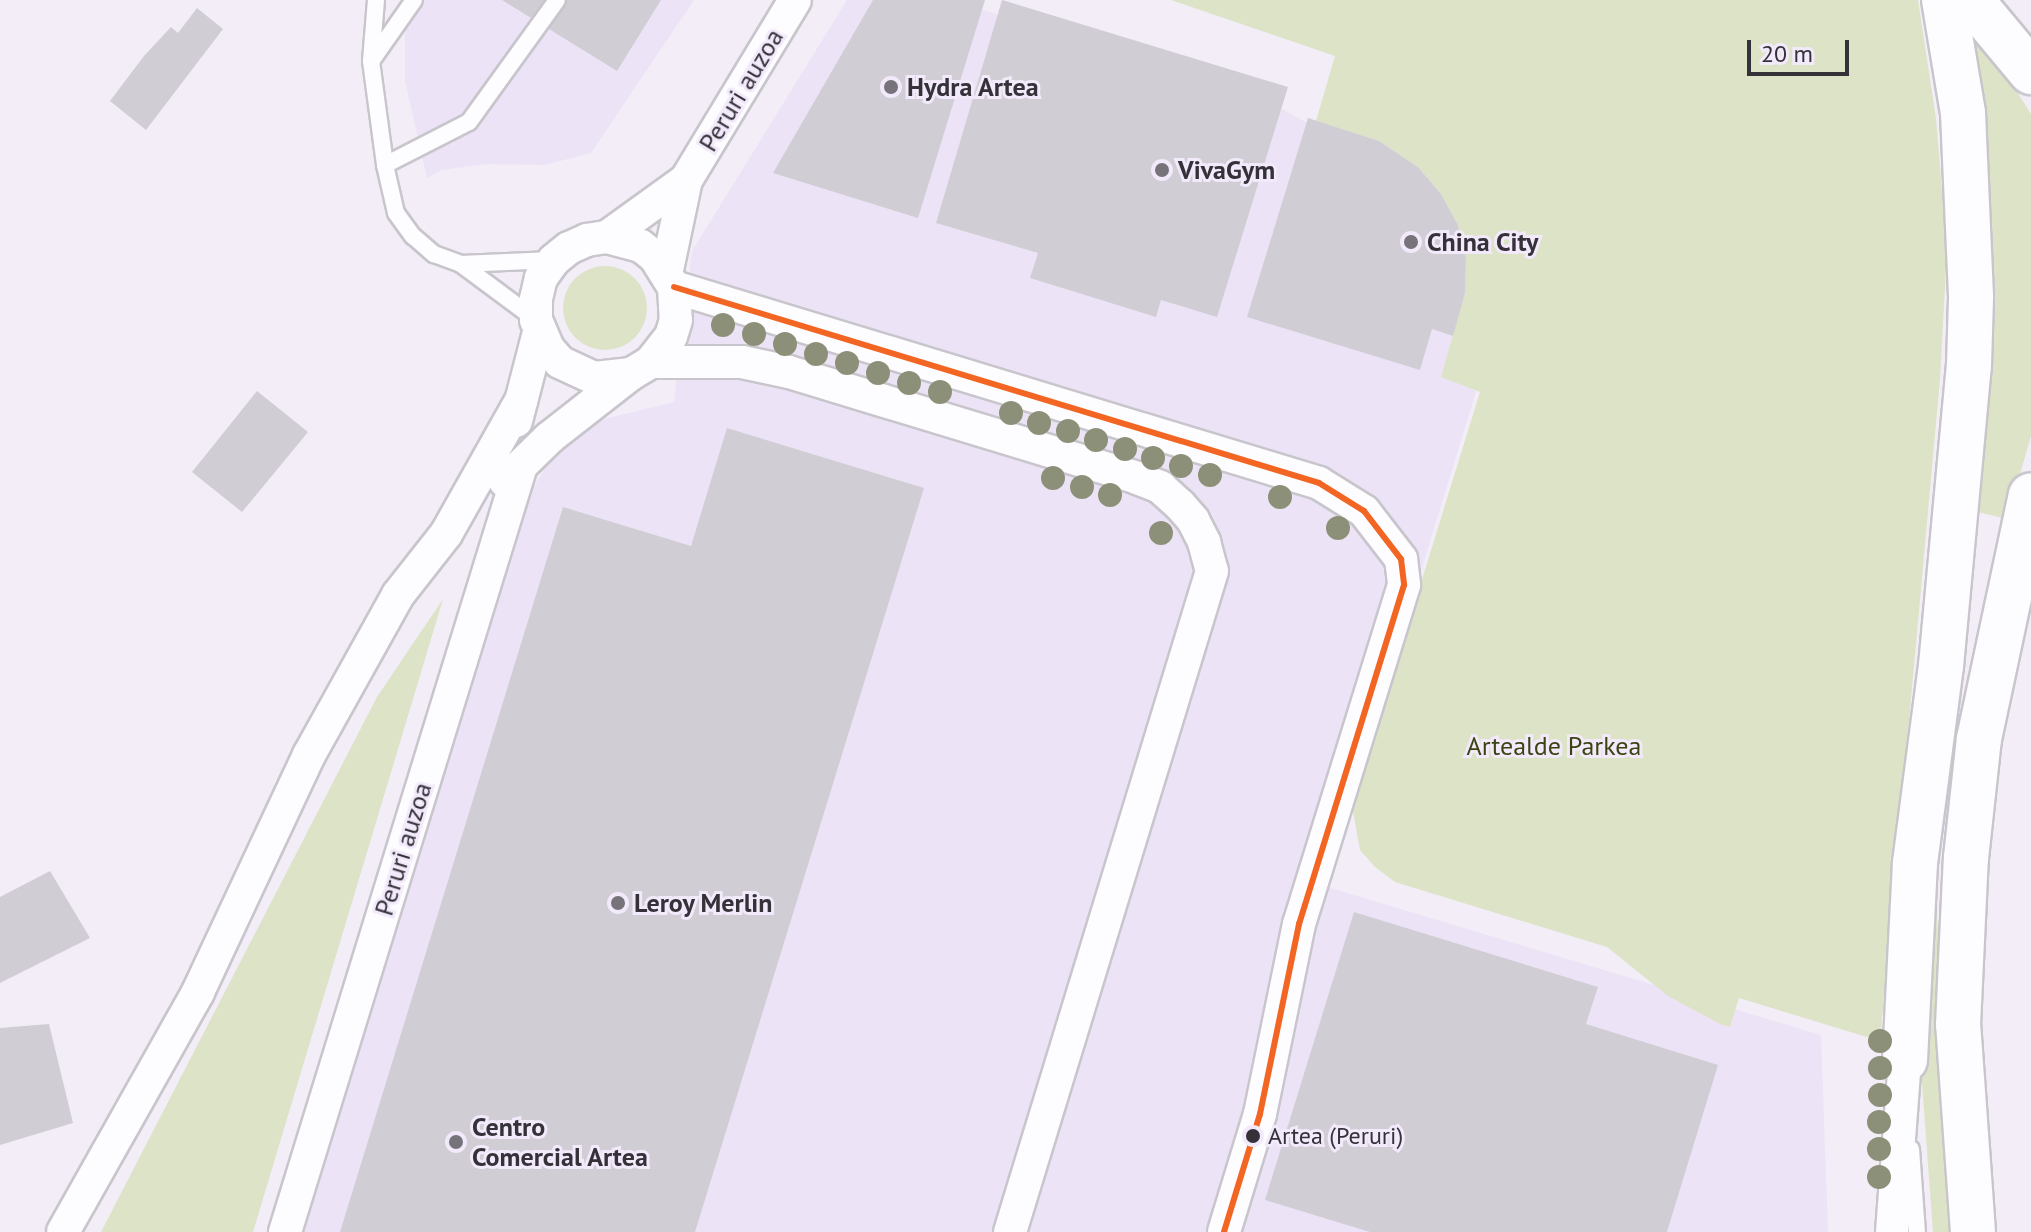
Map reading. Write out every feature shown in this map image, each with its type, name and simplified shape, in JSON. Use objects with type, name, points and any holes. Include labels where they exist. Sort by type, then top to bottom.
[{"type":"highway","points":[[1905,1060],[1915,863],[1957,521],[1969,365],[1971,296],[1963,113],[1944,0]]},
{"type":"highway","points":[[1971,0],[2031,72]]},
{"type":"highway","points":[[1973,1232],[1961,1101],[1960,933],[1979,739],[2028,506]]},
{"type":"street","name":"Peruri auzoa","points":[[670,278],[686,180],[795,0]]},
{"type":"street","name":"Peruri auzoa","points":[[607,237],[686,180]]},
{"type":"street","points":[[1010,1232],[1212,571],[1204,542],[1193,520],[1160,487],[789,372],[742,362],[641,368],[594,378],[576,372],[554,355],[538,326],[536,299],[541,278],[554,260],[587,240],[607,237],[641,246],[670,278],[1319,483],[1364,511],[1401,559],[1404,585],[1299,924],[1260,1114],[1224,1232]]},
{"type":"street","points":[[641,368],[667,343],[676,320],[670,278]]},
{"type":"street","name":"Peruri auzoa","points":[[521,466],[512,456],[510,442],[538,326]]},
{"type":"street","name":"Peruri auzoa","points":[[446,534],[549,438],[641,368]]},
{"type":"street","name":"Peruri auzoa","points":[[63,1232],[198,992],[317,742],[398,595],[446,534],[521,401]]},
{"type":"street","name":"Peruri auzoa","points":[[285,1232],[521,466]]},
{"type":"street","points":[[1892,1232],[1905,1060]]},
{"type":"lane","points":[[376,0],[371,61],[385,165],[396,213],[413,236],[434,254],[461,264],[538,326]]},
{"type":"lane","points":[[371,61],[414,0]]},
{"type":"lane","points":[[385,165],[469,122],[557,0]]},
{"type":"lane","points":[[461,264],[554,260]]},
{"type":"lane","points":[[1905,1060],[1917,1232]]},
{"type":"shaded area","points":[[405,0],[694,0],[591,153],[545,165],[487,164],[441,170],[427,178],[405,81]]},
{"type":"shaded area","name":"Centro Comercial Artea","points":[[847,0],[954,0],[1284,110],[1439,196],[1503,304],[1324,886],[1821,1035],[1828,1232],[295,1232],[499,541],[571,427],[674,402],[692,251]]},
{"type":"green space","name":"Artealde Parkea","points":[[1171,0],[1918,0],[1936,119],[1947,250],[1940,379],[1880,1041],[1739,998],[1730,1027],[1720,1024],[1668,996],[1607,947],[1395,882],[1375,867],[1360,850],[1352,806],[1480,392],[1441,377],[1465,293],[1466,258],[1458,225],[1441,194],[1418,167],[1379,141],[1316,121],[1335,56]]},
{"type":"green space","points":[[1968,30],[2007,76],[2031,114],[2031,436],[2007,519],[1978,512],[1987,366]]},
{"type":"green space","points":[[605,266],[621,269],[635,278],[644,292],[647,308],[644,324],[635,338],[621,347],[605,350],[589,347],[575,338],[566,324],[563,308],[566,292],[575,278],[589,269]]},
{"type":"green space","points":[[443,599],[253,1232],[101,1232],[377,697]]},
{"type":"green space","points":[[1936,898],[1953,1232],[1933,1232],[1921,1070]]},
{"type":"building","points":[[502,0],[661,0],[617,71]]},
{"type":"building","name":"Hydra Artea","points":[[873,0],[985,0],[918,218],[773,173]]},
{"type":"building","name":"VivaGym","points":[[1002,0],[1288,87],[1217,317],[1161,300],[1156,317],[1030,278],[1038,253],[936,223]]},
{"type":"building","points":[[197,8],[223,29],[146,130],[110,101],[171,27],[178,33]]},
{"type":"building","points":[[1308,118],[1379,141],[1418,167],[1441,194],[1458,225],[1466,258],[1465,293],[1453,336],[1432,329],[1420,370],[1247,317]]},
{"type":"building","points":[[257,391],[308,432],[242,512],[192,472]]},
{"type":"building","name":"Leroy Merlin","points":[[727,428],[924,488],[695,1232],[340,1232],[563,507],[691,546]]},
{"type":"building","points":[[50,871],[90,938],[0,983],[0,897]]},
{"type":"building","points":[[1354,912],[1598,987],[1586,1024],[1718,1065],[1667,1232],[1370,1232],[1265,1200]]},
{"type":"building","points":[[49,1024],[73,1123],[0,1145],[0,1028]]},
{"type":"transit line","points":[[674,287],[1319,483],[1364,511],[1401,559],[1404,585],[1299,924],[1260,1114],[1224,1232]]},
{"type":"place","name":"Hydra Artea","points":[[891,87]]},
{"type":"place","name":"VivaGym","points":[[1162,170]]},
{"type":"place","name":"China City","points":[[1411,242]]},
{"type":"place","name":"Leroy Merlin","points":[[618,903]]},
{"type":"place","name":"Artea (Peruri)","points":[[1253,1136]]},
{"type":"place","name":"Centro Comercial Artea","points":[[456,1142]]}]
